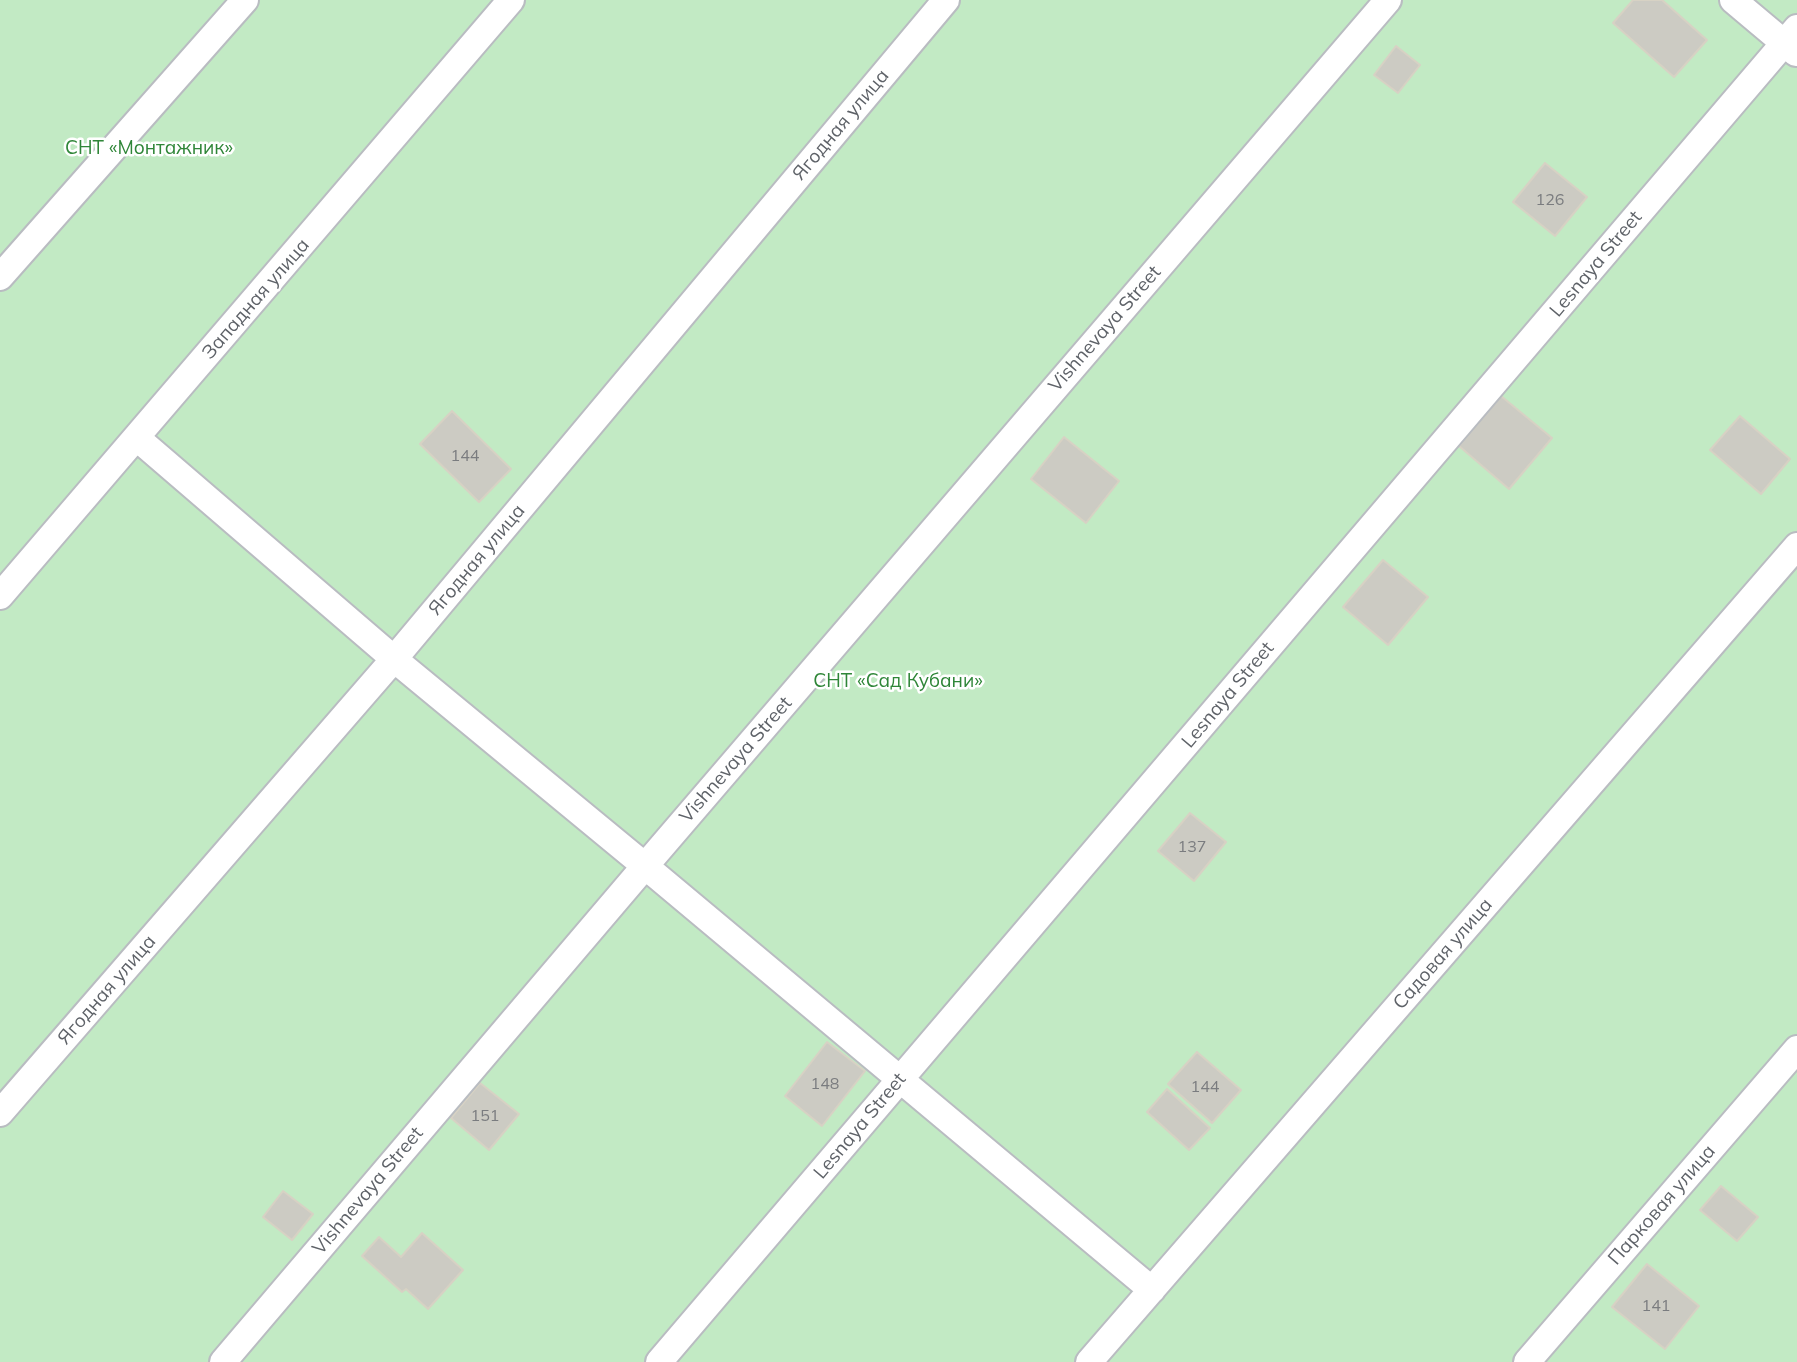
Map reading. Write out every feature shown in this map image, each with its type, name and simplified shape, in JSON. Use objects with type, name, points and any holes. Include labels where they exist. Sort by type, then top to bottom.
[{"type":"street","points":[[0,277],[245,0]]},
{"type":"street","name":"Западная улица","points":[[0,596],[511,0]]},
{"type":"street","name":"Ягодная улица","points":[[0,1113],[394,659],[946,0]]},
{"type":"street","name":"Vishnevaya Street","points":[[223,1362],[1388,0]]},
{"type":"street","points":[[1733,0],[1793,42]]},
{"type":"street","name":"Lesnaya Street","points":[[659,1362],[1793,42]]},
{"type":"street","points":[[137,438],[394,659],[1152,1290]]},
{"type":"street","name":"Садовая улица","points":[[1089,1362],[1797,546]]},
{"type":"street","name":"Парковая улица","points":[[1527,1362],[1797,1049]]},
{"type":"green space","name":"СНТ «Сад Кубани»","points":[[0,0],[1797,0],[1797,1362],[0,1362]]},
{"type":"building","points":[[1633,0],[1662,0],[1707,40],[1674,77],[1613,23]]},
{"type":"building","points":[[1396,46],[1420,65],[1398,93],[1374,75]]},
{"type":"building","points":[[1545,163],[1587,197],[1555,236],[1513,202]]},
{"type":"building","points":[[1501,396],[1552,438],[1509,489],[1459,446]]},
{"type":"building","points":[[452,411],[511,469],[479,502],[420,444]]},
{"type":"building","points":[[1740,416],[1790,459],[1761,494],[1710,450]]},
{"type":"building","points":[[1064,437],[1119,481],[1086,523],[1031,479]]},
{"type":"building","points":[[1383,560],[1428,597],[1388,645],[1343,607]]},
{"type":"building","points":[[1190,813],[1226,842],[1194,881],[1158,851]]},
{"type":"building","points":[[827,1042],[865,1071],[822,1126],[785,1096]]},
{"type":"building","points":[[1197,1052],[1241,1090],[1212,1123],[1168,1084]]},
{"type":"building","points":[[480,1083],[519,1114],[489,1150],[451,1118]]},
{"type":"building","points":[[1167,1089],[1210,1128],[1189,1150],[1147,1112]]},
{"type":"building","points":[[1721,1186],[1758,1217],[1737,1241],[1700,1210]]},
{"type":"building","points":[[283,1191],[313,1214],[292,1240],[263,1217]]},
{"type":"building","points":[[422,1233],[463,1270],[428,1309],[406,1289],[402,1292],[362,1256],[379,1237],[401,1257]]},
{"type":"building","points":[[1647,1264],[1699,1306],[1665,1349],[1612,1307]]},
{"type":"park label","name":"СНТ «Монтажник»","points":[[149,148]]}]
